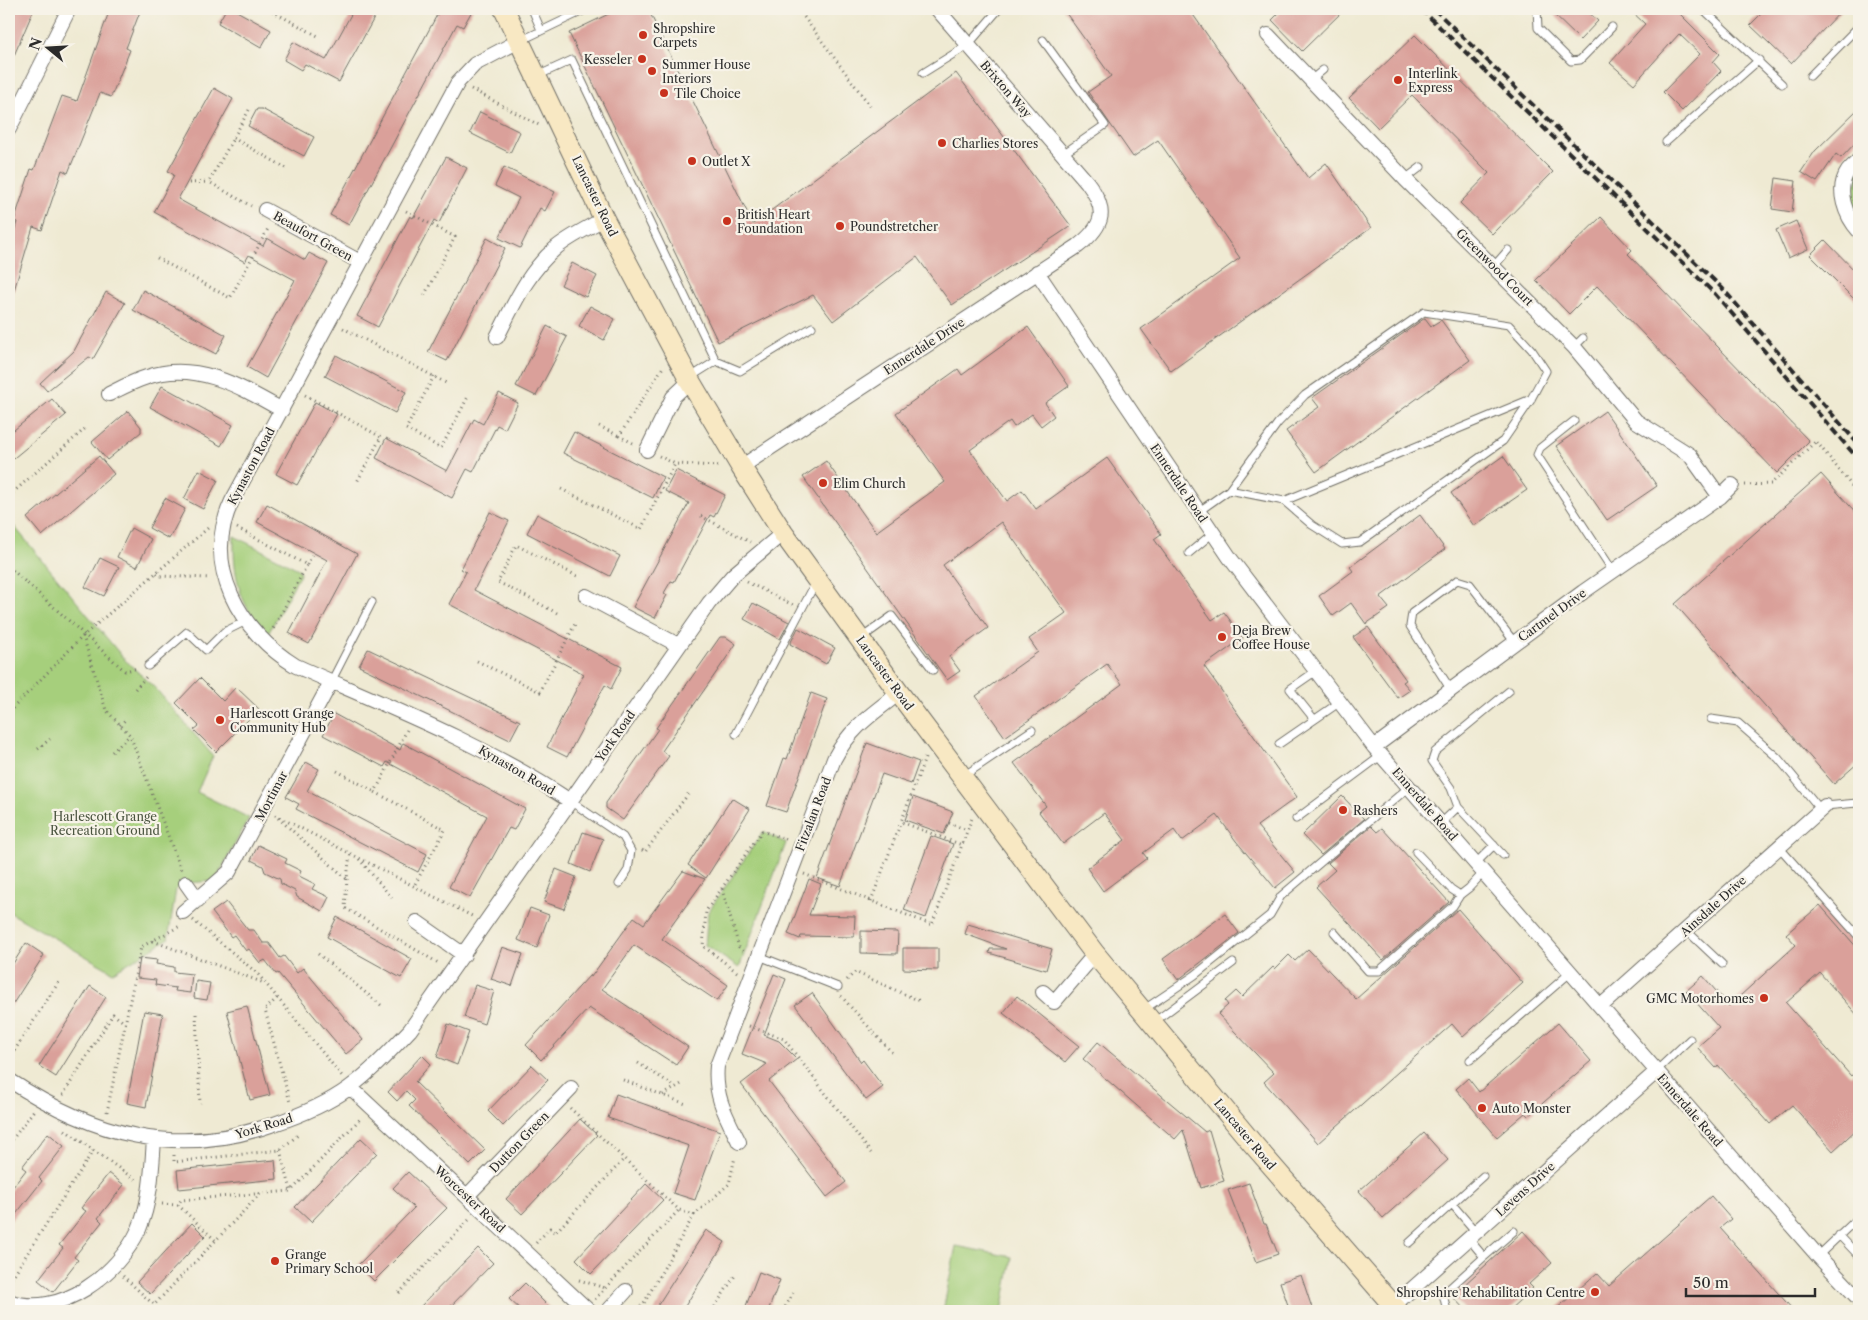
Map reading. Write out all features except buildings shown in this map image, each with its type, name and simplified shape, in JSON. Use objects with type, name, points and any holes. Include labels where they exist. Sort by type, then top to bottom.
[{"type":"street","points":[[9,129],[69,9]]},
{"type":"street","name":"Lancaster Road","points":[[504,9],[604,219],[690,380],[741,467],[783,533],[899,693],[1095,954],[1253,1144],[1396,1308]]},
{"type":"street","name":"Brixton Way","points":[[937,9],[1097,194],[1101,206],[1101,220]]},
{"type":"street","name":"Greenwood Court","points":[[1268,35],[1317,75],[1405,179],[1494,266],[1578,342],[1636,421],[1661,432],[1690,455],[1720,497]]},
{"type":"street","name":"Kynaston Road","points":[[519,41],[475,64],[458,82],[232,501],[224,524],[221,558],[224,576],[234,602],[246,621],[276,654],[296,666],[509,763],[570,801]]},
{"type":"street","points":[[1859,160],[1847,172],[1843,188],[1847,217],[1859,232]]},
{"type":"street","name":"Beaufort Green","points":[[270,213],[360,262]]},
{"type":"street","points":[[497,337],[530,274],[558,246],[604,219]]},
{"type":"street","name":"Ennerdale Drive","points":[[741,467],[1092,235],[1101,220]]},
{"type":"street","name":"Ennerdale Road","points":[[1037,272],[1198,512],[1378,751],[1571,971],[1656,1072],[1818,1256],[1859,1299]]},
{"type":"street","points":[[108,394],[148,376],[196,369],[233,383],[282,410]]},
{"type":"street","points":[[647,450],[672,397],[690,380]]},
{"type":"street","name":"Cartmel Drive","points":[[1378,751],[1451,690],[1613,571],[1720,497],[1732,485]]},
{"type":"street","name":"York Road","points":[[9,1080],[49,1111],[104,1129],[154,1139],[195,1141],[257,1130],[294,1117],[320,1105],[350,1087],[380,1062],[410,1030],[678,645],[733,575],[783,533]]},
{"type":"street","points":[[586,596],[678,645]]},
{"type":"street","name":"Mortimar","points":[[187,916],[198,900],[229,872],[269,812],[331,682]]},
{"type":"street","name":"Fitzalan Road","points":[[739,1142],[718,1100],[715,1083],[717,1066],[834,759],[843,742],[857,724],[899,693]]},
{"type":"street","name":"Ainsdale Drive","points":[[1601,1006],[1823,808]]},
{"type":"street","points":[[186,883],[198,900]]},
{"type":"street","points":[[417,922],[464,955]]},
{"type":"street","points":[[1043,992],[1054,1002],[1095,954]]},
{"type":"street","name":"Levens Drive","points":[[1396,1308],[1472,1236],[1656,1072]]},
{"type":"street","name":"Worcester Road","points":[[350,1087],[587,1310]]},
{"type":"street","name":"Dutton Green","points":[[467,1196],[571,1088]]},
{"type":"street","points":[[13,1305],[41,1307],[65,1300],[94,1287],[121,1259],[139,1228],[148,1196],[154,1139]]},
{"type":"street","points":[[608,1311],[626,1291]]},
{"type":"lane","points":[[532,9],[542,30]]},
{"type":"lane","points":[[519,41],[587,9]]},
{"type":"lane","points":[[923,74],[968,45],[1000,9]]},
{"type":"lane","points":[[1537,9],[1538,28],[1571,61],[1580,60],[1612,27]]},
{"type":"lane","points":[[1703,9],[1759,60],[1782,84]]},
{"type":"lane","points":[[1810,76],[1859,26]]},
{"type":"lane","points":[[1042,40],[1105,125],[1063,154]]},
{"type":"lane","points":[[536,76],[572,60],[716,361],[740,371],[812,327]]},
{"type":"lane","points":[[1666,142],[1759,60]]},
{"type":"lane","points":[[1405,179],[1421,167]]},
{"type":"lane","points":[[1494,266],[1508,250]]},
{"type":"lane","points":[[1198,512],[1229,490],[1278,423],[1305,395],[1424,312],[1509,325],[1532,350],[1546,372],[1531,399],[1503,441],[1360,542],[1342,544],[1312,525],[1284,501],[1229,490]]},
{"type":"lane","points":[[690,380],[716,361]]},
{"type":"lane","points":[[1284,501],[1531,399]]},
{"type":"lane","points":[[1574,421],[1540,448],[1537,455],[1613,571]]},
{"type":"lane","points":[[1189,553],[1213,533]]},
{"type":"lane","points":[[736,734],[818,580]]},
{"type":"lane","points":[[1451,690],[1410,626],[1412,612],[1457,580],[1470,584],[1515,643]]},
{"type":"lane","points":[[331,682],[372,602]]},
{"type":"lane","points":[[860,639],[892,616],[933,670]]},
{"type":"lane","points":[[148,666],[187,632],[206,650],[224,632],[246,621]]},
{"type":"lane","points":[[1314,719],[1290,689],[1316,671]]},
{"type":"lane","points":[[1502,855],[1458,807],[1451,788],[1432,761],[1435,752],[1509,691]]},
{"type":"lane","points":[[1279,744],[1340,702]]},
{"type":"lane","points":[[1711,719],[1738,723],[1778,758],[1823,808],[1857,804],[1859,801]]},
{"type":"lane","points":[[962,777],[1032,730]]},
{"type":"lane","points":[[1296,819],[1378,751]]},
{"type":"lane","points":[[1148,1016],[1195,975],[1270,915],[1282,896],[1409,787]]},
{"type":"lane","points":[[570,801],[623,837],[631,851],[628,870],[618,884]]},
{"type":"lane","points":[[1441,823],[1458,807]]},
{"type":"lane","points":[[1334,932],[1368,971],[1378,971],[1453,906],[1460,895],[1469,888],[1494,846]]},
{"type":"lane","points":[[1779,848],[1859,937]]},
{"type":"lane","points":[[1416,852],[1451,889],[1460,895]]},
{"type":"lane","points":[[1686,930],[1722,964]]},
{"type":"lane","points":[[758,959],[838,987]]},
{"type":"lane","points":[[1148,1016],[1233,963]]},
{"type":"lane","points":[[1470,1060],[1571,971]]},
{"type":"lane","points":[[1656,1072],[1690,1039]]},
{"type":"lane","points":[[1409,1243],[1483,1176]]},
{"type":"lane","points":[[1452,1204],[1484,1256]]},
{"type":"lane","points":[[1818,1256],[1859,1217]]},
{"type":"lane","points":[[1447,1311],[1443,1294],[1514,1230]]},
{"type":"lane","points":[[1839,1235],[1859,1256]]},
{"type":"path","points":[[268,9],[318,36]]},
{"type":"path","points":[[798,9],[871,107]]},
{"type":"path","points":[[458,82],[542,127]]},
{"type":"path","points":[[209,182],[249,110]]},
{"type":"path","points":[[233,138],[288,169]]},
{"type":"path","points":[[157,258],[230,298],[270,213],[259,210],[209,182],[189,183]]},
{"type":"path","points":[[392,204],[455,237],[424,296]]},
{"type":"path","points":[[329,320],[448,384]]},
{"type":"path","points":[[434,376],[406,429],[441,448],[468,395]]},
{"type":"path","points":[[293,389],[381,437],[357,482]]},
{"type":"path","points":[[598,426],[619,436]]},
{"type":"path","points":[[9,496],[87,427]]},
{"type":"path","points":[[1732,485],[1771,484],[1816,441],[1859,495]]},
{"type":"path","points":[[561,489],[641,529],[675,464]]},
{"type":"path","points":[[701,516],[764,550]]},
{"type":"path","points":[[9,712],[83,636],[213,524],[224,524],[307,565]]},
{"type":"path","points":[[557,613],[498,582],[516,545],[577,576]]},
{"type":"path","points":[[265,643],[313,554]]},
{"type":"path","points":[[9,567],[83,636],[125,671],[148,666]]},
{"type":"path","points":[[156,573],[160,576],[208,578],[224,576]]},
{"type":"path","points":[[478,661],[540,692],[576,622]]},
{"type":"path","points":[[83,636],[106,710],[130,735],[186,883]]},
{"type":"path","points":[[375,792],[413,718]]},
{"type":"path","points":[[120,725],[126,720]]},
{"type":"path","points":[[112,752],[130,735]]},
{"type":"path","points":[[38,749],[50,739]]},
{"type":"path","points":[[871,901],[923,759],[939,746]]},
{"type":"path","points":[[337,771],[445,830],[414,886]]},
{"type":"path","points":[[623,837],[646,852],[689,793]]},
{"type":"path","points":[[792,870],[932,924],[979,799]]},
{"type":"path","points":[[269,812],[486,923]]},
{"type":"path","points":[[269,812],[347,880]]},
{"type":"path","points":[[900,822],[962,845]]},
{"type":"path","points":[[949,823],[967,830]]},
{"type":"path","points":[[748,981],[703,946],[706,911],[762,831],[801,845]]},
{"type":"path","points":[[350,853],[344,908],[452,971]]},
{"type":"path","points":[[357,857],[393,899]]},
{"type":"path","points":[[722,889],[739,946],[744,954],[758,959]]},
{"type":"path","points":[[104,1129],[141,947],[187,916],[239,956],[265,983],[350,1087]]},
{"type":"path","points":[[9,933],[14,937],[9,945]]},
{"type":"path","points":[[152,941],[265,983]]},
{"type":"path","points":[[318,954],[382,1006]]},
{"type":"path","points":[[894,1055],[842,999],[838,987],[855,972],[920,1001]]},
{"type":"path","points":[[9,1059],[60,980]]},
{"type":"path","points":[[277,998],[265,1010],[294,1117]]},
{"type":"path","points":[[9,1144],[35,1108],[49,1111],[113,1014],[126,1023]]},
{"type":"path","points":[[196,1014],[200,1104]]},
{"type":"path","points":[[734,1020],[784,1039],[871,1153]]},
{"type":"path","points":[[638,1063],[676,1087]]},
{"type":"path","points":[[623,1080],[686,1104]]},
{"type":"path","points":[[663,1095],[684,1083]]},
{"type":"path","points":[[561,1099],[679,1210],[694,1215]]},
{"type":"path","points":[[178,1206],[181,1200],[291,1191],[372,1107]]},
{"type":"path","points":[[57,1124],[148,1196],[178,1206],[215,1240]]},
{"type":"path","points":[[174,1151],[174,1162],[280,1150],[298,1135]]},
{"type":"path","points":[[636,1311],[644,1303],[694,1215],[728,1184],[739,1142]]},
{"type":"path","points":[[280,1150],[291,1191]]},
{"type":"path","points":[[9,1282],[93,1151]]},
{"type":"path","points":[[526,1253],[550,1228],[555,1233],[624,1159]]},
{"type":"path","points":[[113,1267],[154,1305],[260,1194]]},
{"type":"path","points":[[399,1293],[480,1208]]},
{"type":"path","points":[[587,1310],[679,1210]]},
{"type":"path","points":[[712,1311],[736,1274]]},
{"type":"path","points":[[783,1311],[793,1293]]},
{"type":"green space","points":[[1859,169],[1859,221],[1852,210],[1850,195],[1852,180]]},
{"type":"green space","name":"Harlescott Grange Recreation Ground","points":[[9,520],[125,660],[156,689],[213,756],[197,792],[249,818],[215,881],[186,883],[176,889],[168,939],[113,972],[9,912]]},
{"type":"green space","points":[[234,536],[300,570],[300,574],[268,634],[258,624],[244,602],[235,564]]},
{"type":"green space","points":[[763,832],[786,843],[739,968],[705,945],[708,912]]},
{"type":"green space","points":[[956,1246],[1012,1257],[1002,1311],[943,1311]]},
{"type":"railway","points":[[1421,9],[1715,294],[1859,460]]},
{"type":"railway","points":[[1434,9],[1723,289],[1859,445]]},
{"type":"place","name":"Shropshire Carpets","points":[[643,35]]},
{"type":"place","name":"Kesseler","points":[[642,59]]},
{"type":"place","name":"Summer House Interiors","points":[[652,71]]},
{"type":"place","name":"Interlink Express","points":[[1398,80]]},
{"type":"place","name":"Tile Choice","points":[[664,93]]},
{"type":"place","name":"Charlies Stores","points":[[942,143]]},
{"type":"place","name":"Outlet X","points":[[692,161]]},
{"type":"place","name":"British Heart Foundation","points":[[727,221]]},
{"type":"place","name":"Poundstretcher","points":[[840,226]]},
{"type":"place","name":"Elim Church","points":[[823,483]]},
{"type":"place","name":"Deja Brew Coffee House","points":[[1222,637]]},
{"type":"place","name":"Harlescott Grange Community Hub","points":[[220,720]]},
{"type":"place","name":"Rashers","points":[[1343,810]]},
{"type":"place","name":"GMC Motorhomes","points":[[1764,998]]},
{"type":"place","name":"Auto Monster","points":[[1482,1108]]},
{"type":"place","name":"Grange Primary School","points":[[275,1261]]},
{"type":"place","name":"Shropshire Rehabilitation Centre","points":[[1595,1292]]}]
